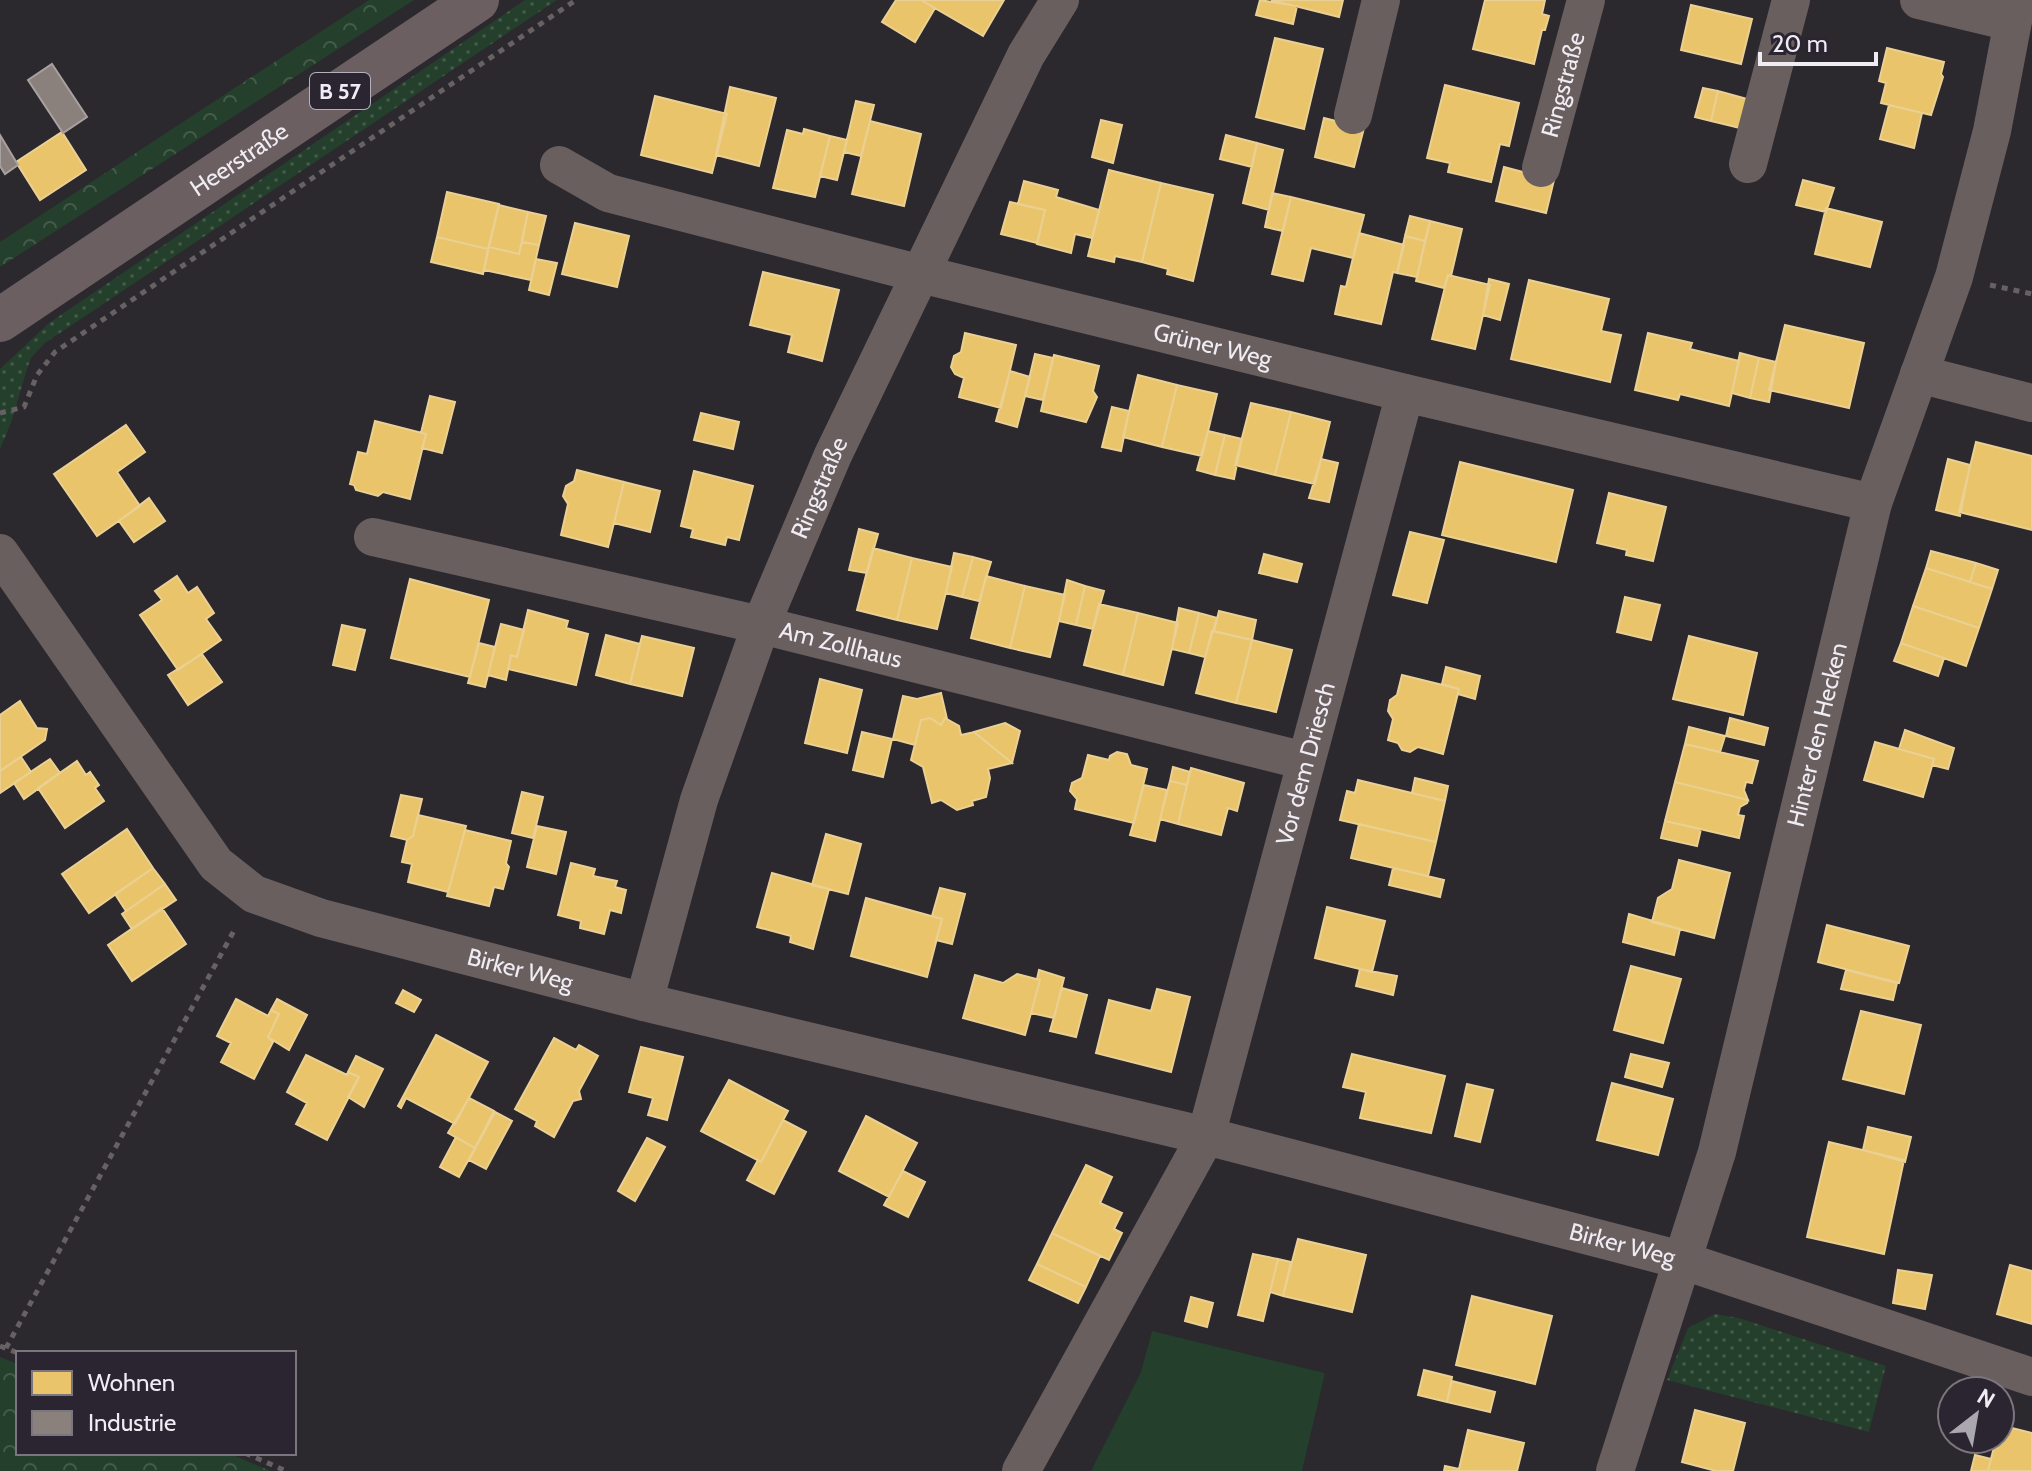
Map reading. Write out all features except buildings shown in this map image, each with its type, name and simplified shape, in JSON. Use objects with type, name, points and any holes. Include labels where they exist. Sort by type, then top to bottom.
[{"type":"main road","name":"Heerstraße","points":[[0,320],[477,0]]},
{"type":"street","name":"Ringstraße","points":[[644,1002],[699,800],[761,625],[833,455],[1026,55],[1060,0]]},
{"type":"street","points":[[1353,115],[1381,0]]},
{"type":"street","name":"Ringstraße","points":[[1541,168],[1586,0]]},
{"type":"street","points":[[1748,164],[1791,0]]},
{"type":"street","points":[[1919,0],[2014,11]]},
{"type":"street","name":"Hinter den Hecken","points":[[1615,1471],[1717,1152],[1873,503],[1954,277],[1992,131],[2014,11]]},
{"type":"street","name":"Grüner Weg","points":[[559,165],[608,193],[921,274],[1405,393],[1873,503]]},
{"type":"street","points":[[1919,374],[2032,403]]},
{"type":"street","name":"Vor dem Driesch","points":[[1206,1136],[1405,393]]},
{"type":"street","name":"Am Zollhaus","points":[[373,537],[761,625],[1305,761]]},
{"type":"street","name":"Birker Weg","points":[[0,553],[216,864],[254,894],[321,918],[644,1002],[1206,1136],[1681,1260],[2032,1377]]},
{"type":"street","points":[[1021,1471],[1206,1136]]},
{"type":"path","points":[[0,413],[24,407],[37,375],[55,352],[576,0]]},
{"type":"path","points":[[3,1347],[254,894]]},
{"type":"path","points":[[250,1455],[286,1471]]},
{"type":"green space","points":[[369,0],[414,0],[0,267],[0,242]]},
{"type":"green space","points":[[525,0],[557,0],[45,343],[31,358],[0,449],[0,369],[49,323]]},
{"type":"green space","points":[[1715,1314],[1739,1318],[1886,1366],[1869,1432],[1667,1380],[1688,1328]]},
{"type":"green space","points":[[1152,1331],[1325,1373],[1302,1471],[1091,1471],[1141,1372]]},
{"type":"green space","points":[[0,1357],[16,1363],[16,1455],[233,1455],[271,1471],[0,1471]]}]
